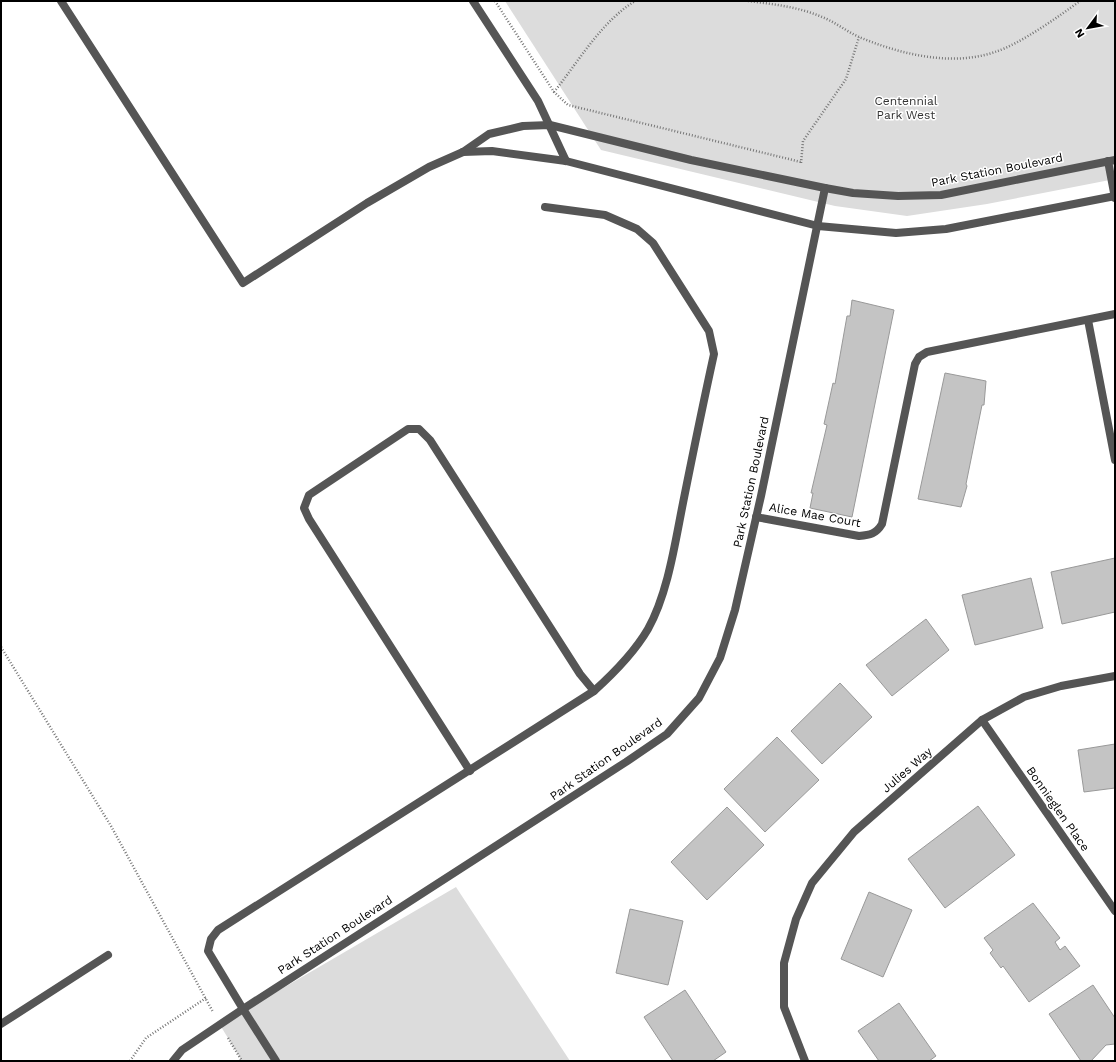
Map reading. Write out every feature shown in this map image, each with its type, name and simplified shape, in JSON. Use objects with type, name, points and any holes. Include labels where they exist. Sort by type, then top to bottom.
[{"type":"street","points":[[61,1],[243,283],[367,203],[429,166],[463,152],[489,134],[523,126],[550,125],[691,160],[825,188]]},
{"type":"street","points":[[473,1],[538,101],[566,161]]},
{"type":"street","points":[[463,152],[492,151],[566,161],[818,226],[896,233],[946,229],[1115,196],[1111,160]]},
{"type":"street","name":"Park Station Boulevard","points":[[173,1061],[182,1050],[220,1024],[574,797],[666,734],[699,698],[720,658],[735,610],[825,188],[898,196],[941,194],[1111,160]]},
{"type":"street","points":[[276,1061],[208,951],[211,939],[218,930],[594,691],[615,672],[635,649],[648,628],[662,594],[678,530],[714,354],[709,332],[652,243],[637,229],[606,215],[545,207]]},
{"type":"street","points":[[1115,314],[1088,320],[1115,460]]},
{"type":"street","name":"Alice Mae Court","points":[[756,517],[859,536],[869,535],[877,531],[882,524],[915,364],[919,357],[927,352],[1088,320]]},
{"type":"street","points":[[470,771],[309,519],[304,508],[309,495],[408,429],[420,429],[430,440],[580,674],[594,691]]},
{"type":"street","name":"Julies Way","points":[[805,1061],[784,1007],[784,963],[796,919],[812,883],[854,832],[982,720],[1024,697],[1061,686],[1115,676]]},
{"type":"street","name":"Bonnieglen Place","points":[[982,720],[1115,911]]},
{"type":"street","points":[[1,1024],[108,955]]},
{"type":"path","points":[[495,1],[554,92],[568,105],[801,162]]},
{"type":"path","points":[[554,92],[584,52],[616,17],[635,1]]},
{"type":"path","points":[[748,1],[778,5],[822,17],[859,37],[892,48],[932,58],[962,58],[995,52],[1023,38],[1080,1]]},
{"type":"path","points":[[796,181],[801,162],[803,141],[846,79],[859,37]]},
{"type":"path","points":[[1,647],[111,826],[220,1024],[242,1061]]},
{"type":"path","points":[[130,1061],[146,1038],[206,998]]},
{"type":"green space","name":"Centennial Park West","points":[[505,1],[1115,1],[1115,179],[987,204],[907,216],[835,206],[601,150]]},
{"type":"green space","points":[[456,887],[570,1061],[242,1061],[220,1025]]},
{"type":"building","points":[[852,300],[894,310],[852,517],[810,508],[813,493],[811,493],[827,425],[824,424],[833,383],[835,384],[847,316],[850,316]]},
{"type":"building","points":[[945,373],[986,381],[984,405],[982,405],[966,484],[967,486],[961,507],[918,499]]},
{"type":"building","points":[[1115,558],[1115,612],[1062,624],[1051,572]]},
{"type":"building","points":[[1031,578],[1043,628],[975,645],[962,595]]},
{"type":"building","points":[[926,619],[949,650],[892,696],[866,665]]},
{"type":"building","points":[[840,683],[872,717],[822,764],[791,731]]},
{"type":"building","points":[[777,737],[819,780],[765,832],[724,789]]},
{"type":"building","points":[[1115,744],[1115,788],[1084,792],[1078,750]]},
{"type":"building","points":[[978,806],[1015,855],[945,908],[908,859]]},
{"type":"building","points":[[727,807],[764,845],[707,900],[671,862]]},
{"type":"building","points":[[869,892],[912,910],[883,977],[841,959]]},
{"type":"building","points":[[1033,903],[1060,938],[1055,942],[1060,950],[1065,946],[1080,966],[1029,1002],[1003,966],[1001,968],[990,953],[993,950],[984,938]]},
{"type":"building","points":[[630,909],[683,921],[668,985],[616,973]]},
{"type":"building","points":[[1093,985],[1115,1018],[1115,1044],[1106,1045],[1091,1061],[1081,1061],[1049,1014]]},
{"type":"building","points":[[685,990],[726,1052],[713,1061],[673,1061],[644,1017]]},
{"type":"building","points":[[899,1003],[936,1056],[929,1061],[879,1061],[858,1031]]}]
